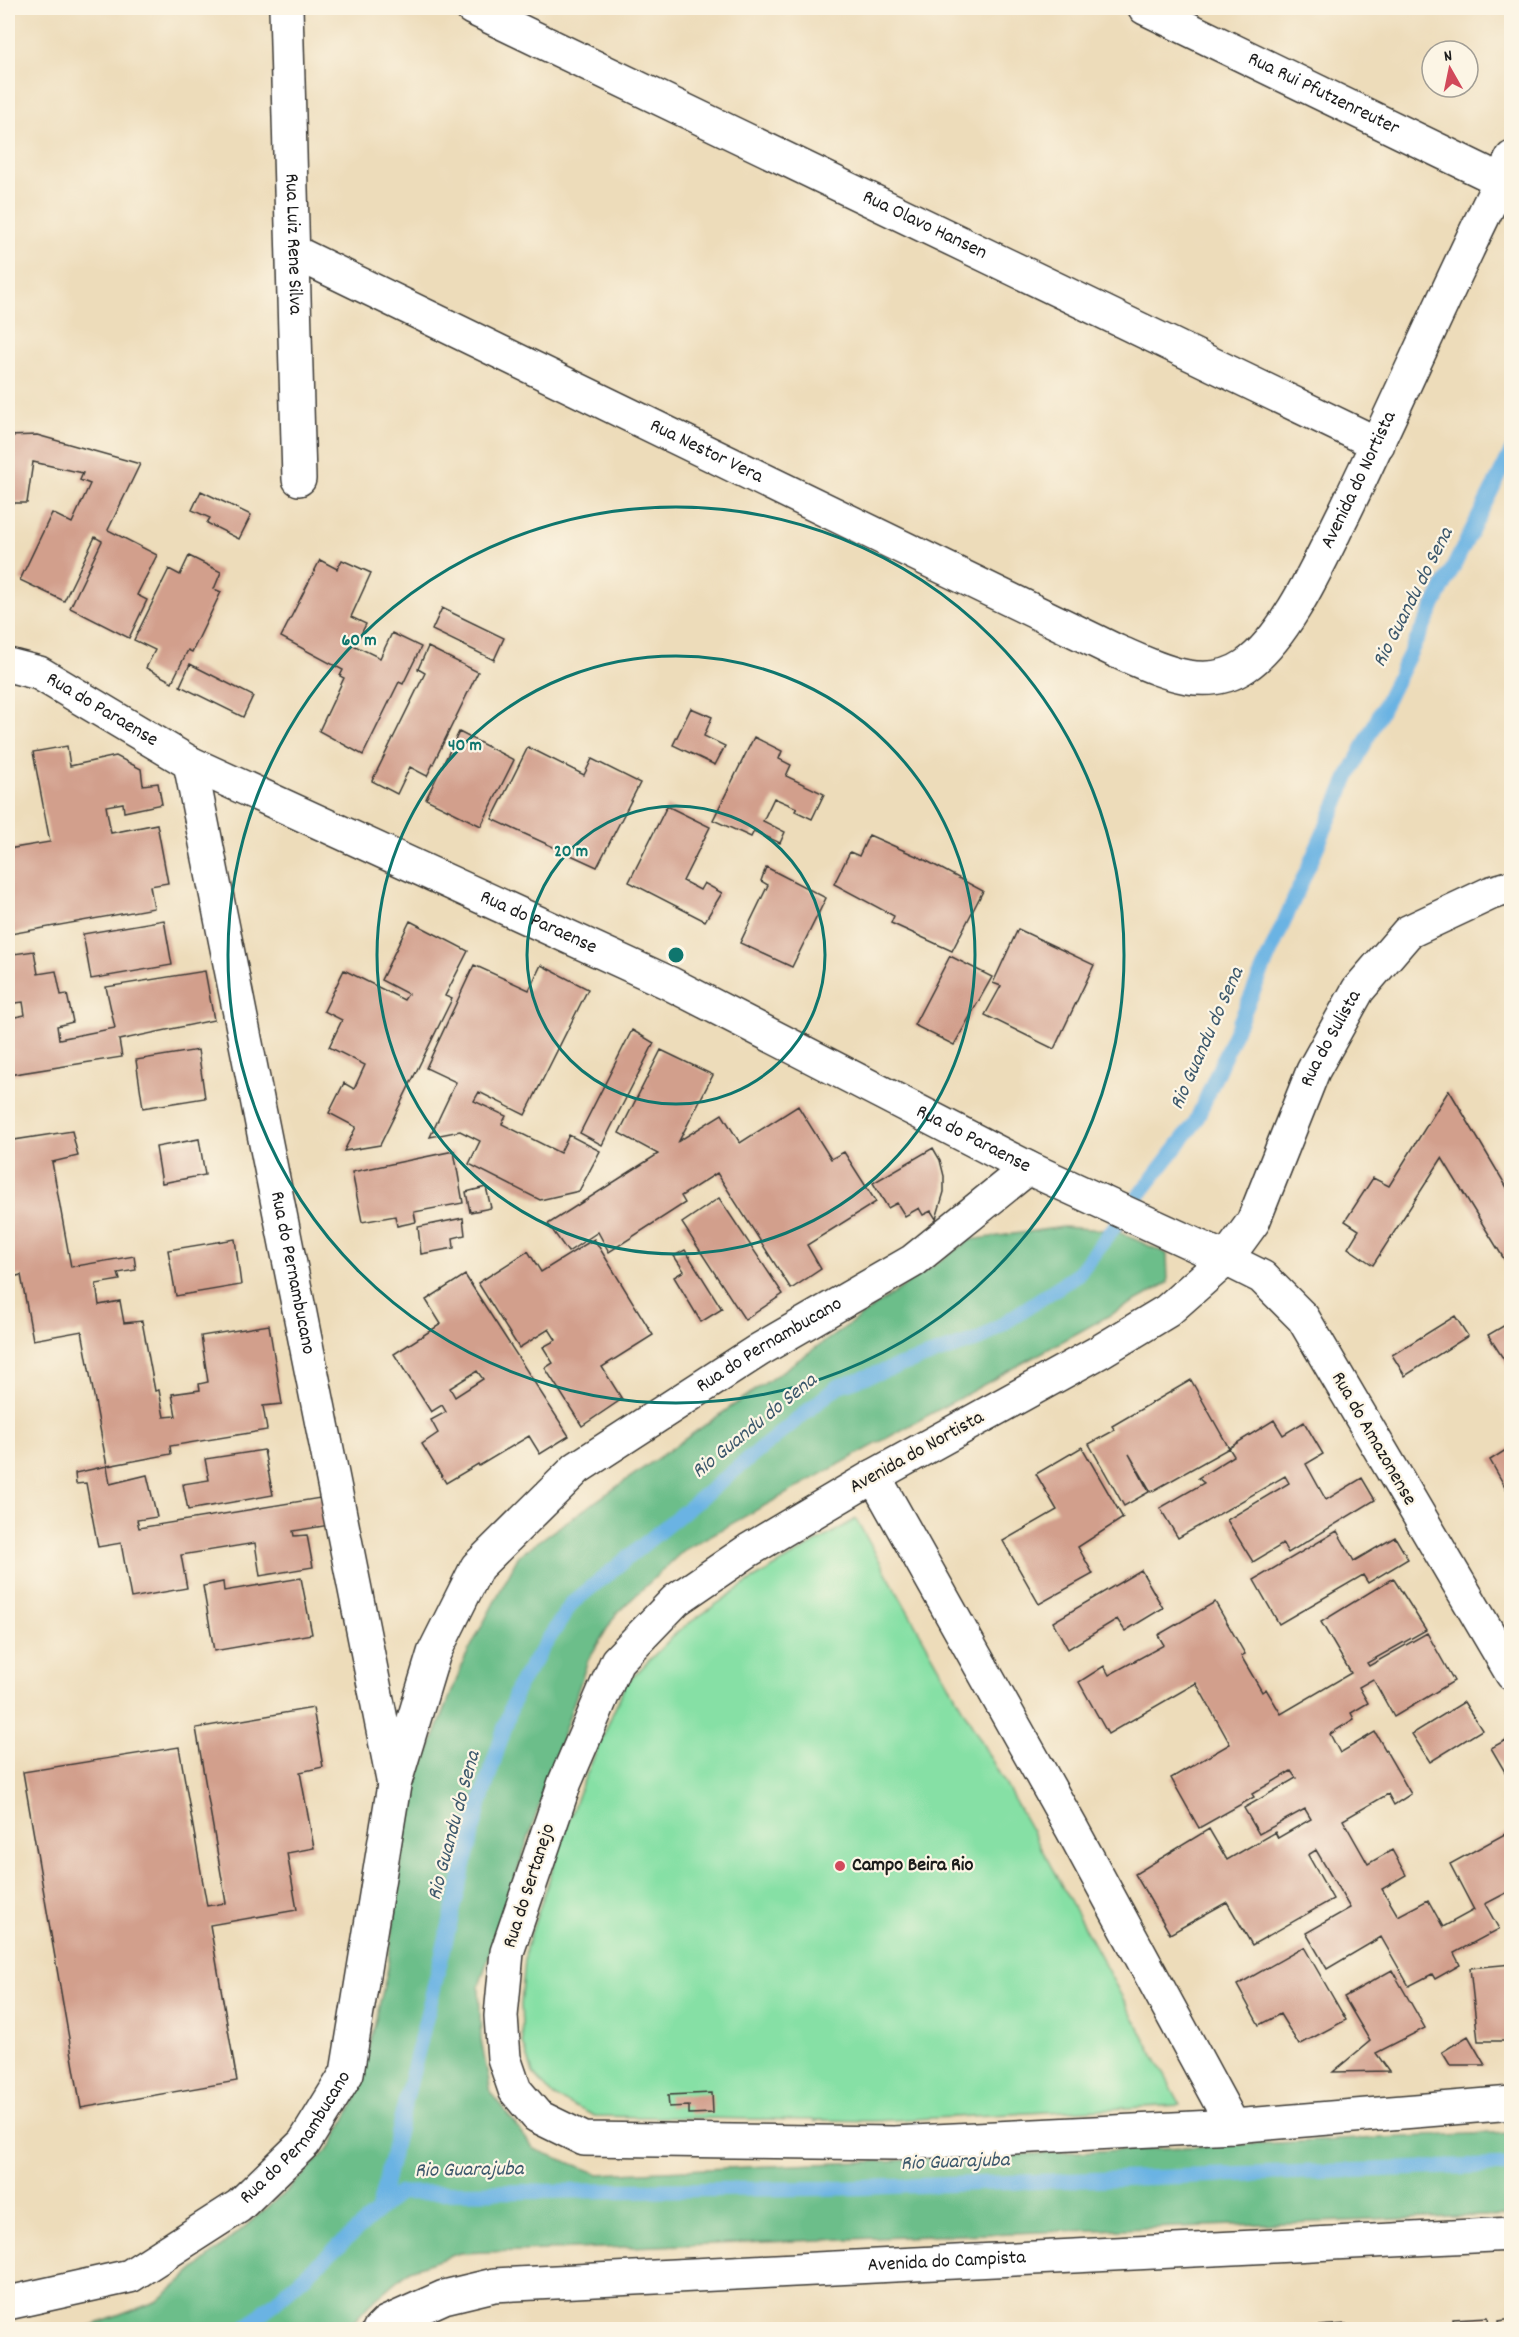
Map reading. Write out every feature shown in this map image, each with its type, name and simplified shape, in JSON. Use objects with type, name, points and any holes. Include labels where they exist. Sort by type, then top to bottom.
[{"type":"street","name":"Rua Luiz Rene Silva","points":[[286,8],[299,479]]},
{"type":"street","name":"Rua Olavo Hansen","points":[[472,8],[1378,444]]},
{"type":"street","name":"Rua Rui Pfutzenreuter","points":[[1145,8],[1506,169]]},
{"type":"street","name":"Avenida do Nortista","points":[[1116,651],[1168,673],[1199,678],[1222,676],[1245,666],[1278,635],[1318,565],[1378,444],[1506,169]]},
{"type":"street","name":"Rua Nestor Vera","points":[[294,252],[1116,651]]},
{"type":"street","name":"Rua do Paraense","points":[[8,665],[39,673],[190,763],[669,982],[1028,1168],[1193,1245]]},
{"type":"street","name":"Rua do Pernambucano","points":[[190,763],[394,1785]]},
{"type":"street","name":"Rua do Sulista","points":[[1226,1259],[1253,1222],[1313,1071],[1358,990],[1408,932],[1491,893],[1512,887]]},
{"type":"street","name":"Rua do Pernambucano","points":[[9,2294],[130,2276],[239,2206],[304,2143],[346,2073],[394,1785],[434,1653],[477,1567],[577,1468],[759,1350],[913,1261],[1028,1168]]},
{"type":"street","name":"Rua do Amazonense","points":[[1193,1245],[1262,1277],[1303,1318],[1512,1674]]},
{"type":"street","name":"Avenida do Nortista","points":[[617,1661],[676,1600],[749,1550],[874,1476],[1148,1323],[1167,1311],[1226,1259]]},
{"type":"street","points":[[874,1476],[1072,1829],[1233,2126],[1512,2103]]},
{"type":"street","name":"Rua do Sertanejo","points":[[617,1661],[565,1782],[507,1952],[501,2016],[504,2058],[515,2090],[537,2116],[584,2139],[638,2140],[894,2143],[1233,2126]]},
{"type":"street","name":"Avenida do Campista","points":[[382,2326],[444,2297],[494,2285],[1512,2234]]},
{"type":"green space","points":[[1063,1227],[1117,1231],[1167,1254],[1168,1283],[684,1550],[616,1614],[588,1660],[479,1986],[481,2040],[491,2093],[534,2149],[599,2174],[1511,2132],[1511,2215],[460,2253],[410,2270],[369,2305],[347,2329],[80,2330],[158,2301],[291,2187],[332,2145],[358,2095],[387,1973],[409,1802],[465,1658],[519,1555],[970,1240]]},
{"type":"green space","points":[[856,1519],[1035,1837],[1181,2105],[875,2121],[819,2120],[815,2122],[814,2120],[595,2116],[554,2097],[533,2073],[523,2043],[521,2005],[526,1948],[578,1794],[625,1685],[678,1631],[744,1585]]},
{"type":"building","points":[[37,435],[140,464],[108,530],[157,555],[137,595],[147,600],[129,638],[70,608],[102,541],[95,537],[64,601],[20,580],[52,513],[72,523],[90,484],[80,480],[83,473],[33,462],[27,503],[8,503],[8,436]]},
{"type":"building","points":[[201,491],[251,515],[239,539],[207,523],[210,518],[192,510]]},
{"type":"building","points":[[189,556],[221,572],[214,589],[221,592],[192,652],[188,650],[172,682],[146,668],[155,650],[134,640],[169,569],[180,575]]},
{"type":"building","points":[[320,560],[337,569],[342,560],[371,573],[351,617],[366,624],[355,646],[380,658],[392,633],[421,647],[403,684],[399,682],[363,755],[319,731],[344,678],[340,676],[343,670],[281,637]]},
{"type":"building","points":[[442,608],[504,638],[494,660],[432,630]]},
{"type":"building","points":[[428,647],[478,672],[427,776],[410,767],[397,794],[372,781],[425,673],[418,669]]},
{"type":"building","points":[[190,664],[253,696],[243,717],[180,686]]},
{"type":"building","points":[[691,708],[712,717],[704,736],[725,746],[715,765],[673,745]]},
{"type":"building","points":[[459,732],[514,760],[481,826],[426,799]]},
{"type":"building","points":[[754,737],[782,751],[779,759],[791,765],[786,776],[824,794],[812,819],[795,811],[797,808],[774,798],[763,821],[785,832],[780,843],[754,831],[751,837],[713,820]]},
{"type":"building","points":[[67,746],[70,766],[116,756],[141,769],[143,785],[158,783],[162,804],[124,812],[123,803],[106,806],[111,833],[157,824],[168,883],[150,886],[154,908],[10,934],[14,954],[34,951],[38,974],[56,971],[61,995],[67,994],[73,1022],[57,1026],[59,1039],[115,1028],[106,987],[205,971],[214,1020],[119,1040],[122,1057],[8,1075],[8,1010],[10,1018],[25,1015],[23,1002],[8,1004],[8,849],[50,842],[33,752]]},
{"type":"building","points":[[528,747],[584,775],[592,759],[640,783],[597,867],[492,819]]},
{"type":"building","points":[[667,806],[710,827],[683,881],[700,890],[704,883],[722,893],[705,921],[629,882]]},
{"type":"building","points":[[869,835],[923,859],[983,891],[952,951],[891,923],[894,916],[834,884],[850,852],[859,856]]},
{"type":"building","points":[[766,867],[826,898],[792,967],[740,943],[768,885],[761,881]]},
{"type":"building","points":[[164,920],[172,965],[91,979],[83,934]]},
{"type":"building","points":[[410,921],[468,951],[445,996],[452,999],[380,1145],[344,1151],[356,1127],[329,1113],[344,1083],[354,1089],[365,1065],[329,1047],[342,1020],[324,1011],[344,970],[404,1000],[408,994],[381,980]]},
{"type":"building","points":[[1018,929],[1094,965],[1054,1049],[985,1015],[1001,986],[993,983]]},
{"type":"building","points":[[950,956],[992,977],[954,1045],[914,1025]]},
{"type":"building","points":[[474,965],[529,990],[541,965],[588,989],[525,1115],[479,1092],[474,1101],[506,1116],[502,1124],[560,1153],[569,1135],[600,1151],[579,1191],[540,1200],[469,1164],[480,1141],[460,1131],[430,1137],[456,1082],[426,1068]]},
{"type":"building","points":[[632,1030],[654,1043],[602,1145],[580,1133]]},
{"type":"building","points":[[198,1050],[205,1098],[143,1108],[136,1060]]},
{"type":"building","points":[[661,1050],[713,1075],[679,1141],[722,1114],[740,1143],[798,1106],[831,1159],[844,1152],[876,1202],[807,1245],[821,1269],[791,1289],[717,1173],[681,1196],[685,1203],[609,1252],[598,1232],[568,1252],[548,1224],[658,1154],[619,1133]]},
{"type":"building","points":[[1449,1090],[1512,1196],[1512,1272],[1442,1158],[1373,1265],[1348,1248],[1359,1230],[1345,1221],[1373,1178],[1389,1186]]},
{"type":"building","points":[[72,1131],[78,1156],[52,1162],[71,1267],[134,1256],[136,1270],[118,1273],[120,1280],[96,1284],[99,1305],[120,1301],[124,1323],[142,1321],[155,1391],[159,1390],[164,1417],[176,1416],[172,1394],[200,1390],[199,1384],[208,1382],[201,1336],[269,1325],[282,1404],[263,1406],[267,1430],[170,1446],[171,1454],[107,1466],[82,1331],[33,1340],[21,1275],[8,1278],[8,1141]]},
{"type":"building","points":[[199,1139],[205,1175],[162,1183],[156,1147]]},
{"type":"building","points":[[933,1148],[940,1160],[944,1176],[944,1192],[936,1219],[931,1211],[923,1215],[919,1208],[905,1216],[897,1203],[888,1208],[873,1183]]},
{"type":"building","points":[[454,1151],[463,1203],[414,1212],[416,1222],[397,1226],[395,1216],[362,1222],[352,1172]]},
{"type":"building","points":[[486,1187],[491,1208],[470,1212],[466,1192]]},
{"type":"building","points":[[719,1198],[783,1294],[745,1320],[682,1223]]},
{"type":"building","points":[[463,1218],[465,1235],[453,1238],[454,1248],[421,1254],[418,1227]]},
{"type":"building","points":[[235,1239],[241,1285],[176,1296],[168,1250]]},
{"type":"building","points":[[594,1239],[653,1335],[602,1367],[622,1399],[582,1426],[545,1368],[553,1363],[543,1347],[556,1340],[549,1329],[519,1348],[478,1283],[528,1251],[541,1272]]},
{"type":"building","points":[[685,1250],[722,1309],[701,1322],[674,1277],[684,1271],[674,1256]]},
{"type":"building","points":[[465,1275],[569,1436],[540,1454],[529,1436],[446,1483],[422,1444],[438,1433],[431,1420],[446,1412],[442,1405],[431,1412],[394,1354],[441,1324],[426,1300]],"holes":[[[477,1371],[483,1379],[455,1397],[450,1388]]]},
{"type":"building","points":[[1455,1316],[1468,1336],[1405,1376],[1392,1355]]},
{"type":"building","points":[[1512,1321],[1512,1372],[1488,1335]]},
{"type":"building","points":[[1191,1380],[1229,1448],[1151,1492],[1129,1454],[1149,1492],[1124,1506],[1089,1444],[1115,1430],[1112,1426]]},
{"type":"building","points":[[1274,1420],[1283,1435],[1304,1422],[1323,1454],[1306,1464],[1326,1500],[1362,1478],[1375,1500],[1288,1553],[1283,1544],[1253,1562],[1227,1520],[1289,1483],[1285,1476],[1178,1538],[1160,1508],[1204,1483],[1198,1478],[1234,1456],[1229,1448]]},
{"type":"building","points":[[1512,1446],[1512,1499],[1490,1460]]},
{"type":"building","points":[[1082,1447],[1123,1518],[1078,1547],[1093,1574],[1039,1604],[1003,1541],[1057,1510],[1036,1474]]},
{"type":"building","points":[[264,1450],[273,1495],[188,1510],[183,1484],[209,1480],[205,1459]]},
{"type":"building","points":[[107,1466],[110,1484],[147,1475],[157,1517],[137,1520],[139,1528],[326,1497],[330,1525],[293,1531],[294,1536],[307,1535],[313,1567],[260,1576],[255,1543],[181,1555],[187,1588],[131,1598],[121,1543],[98,1547],[86,1483],[76,1484],[75,1473]]},
{"type":"building","points":[[1337,1531],[1354,1561],[1395,1537],[1408,1559],[1368,1583],[1363,1575],[1279,1624],[1254,1580]]},
{"type":"building","points":[[1141,1570],[1163,1608],[1125,1631],[1117,1619],[1068,1649],[1053,1622]]},
{"type":"building","points":[[301,1578],[312,1634],[214,1651],[203,1586],[223,1582],[224,1591]]},
{"type":"building","points":[[1393,1578],[1426,1630],[1367,1663],[1369,1666],[1427,1633],[1454,1681],[1394,1717],[1373,1679],[1359,1687],[1368,1703],[1351,1713],[1354,1719],[1330,1734],[1340,1753],[1375,1732],[1411,1794],[1394,1805],[1388,1794],[1343,1820],[1368,1864],[1392,1850],[1406,1875],[1382,1889],[1398,1916],[1428,1900],[1443,1927],[1474,1910],[1450,1864],[1512,1830],[1512,1890],[1485,1904],[1499,1929],[1454,1953],[1460,1965],[1435,1979],[1432,1974],[1409,1986],[1381,1937],[1327,1969],[1306,1933],[1350,1908],[1316,1850],[1308,1855],[1333,1899],[1252,1945],[1227,1902],[1170,1934],[1135,1874],[1209,1829],[1227,1860],[1275,1832],[1278,1838],[1311,1819],[1305,1809],[1259,1834],[1244,1808],[1296,1778],[1291,1771],[1252,1794],[1254,1797],[1199,1828],[1171,1778],[1230,1744],[1196,1683],[1108,1734],[1079,1682],[1104,1666],[1109,1675],[1164,1645],[1158,1635],[1215,1602],[1245,1654],[1241,1656],[1262,1692],[1266,1689],[1281,1714],[1351,1673],[1321,1622]]},
{"type":"building","points":[[1464,1702],[1482,1730],[1430,1762],[1412,1734]]},
{"type":"building","points":[[313,1708],[323,1767],[300,1772],[314,1848],[287,1853],[297,1910],[210,1925],[237,2081],[81,2108],[23,1772],[179,1747],[207,1906],[226,1903],[196,1728]]},
{"type":"building","points":[[1506,1740],[1512,1749],[1512,1768],[1505,1772],[1491,1748]]},
{"type":"building","points":[[1304,1947],[1346,2020],[1299,2045],[1280,2014],[1259,2025],[1237,1985]]},
{"type":"building","points":[[1512,1964],[1512,2041],[1478,2041],[1470,1968]]},
{"type":"building","points":[[1392,1970],[1425,2028],[1376,2053],[1389,2071],[1333,2072],[1370,2041],[1344,1997]]},
{"type":"building","points":[[1468,2036],[1485,2065],[1450,2065],[1442,2052]]},
{"type":"building","points":[[712,2093],[713,2113],[689,2114],[689,2106],[669,2107],[668,2095]]},
{"type":"building","points":[[1488,2317],[1489,2330],[1454,2330],[1453,2319]]},
{"type":"building","points":[[1512,2319],[1512,2330],[1500,2330],[1499,2321]]},
{"type":"building","points":[[1346,2324],[1346,2330],[1287,2330],[1287,2328]]},
{"type":"building","points":[[1385,2325],[1386,2330],[1352,2330],[1352,2328]]},
{"type":"waterway","name":"Rio Guandu do Sena","points":[[378,2211],[479,1807],[518,1686],[572,1603],[838,1386],[980,1339],[1078,1274],[1195,1123],[1349,775],[1512,450]]},
{"type":"waterway","name":"Rio Guarajuba","points":[[243,2330],[399,2193],[847,2188],[1512,2165]]},
{"type":"place","name":"Campo Beira Rio","points":[[840,1866]]}]
